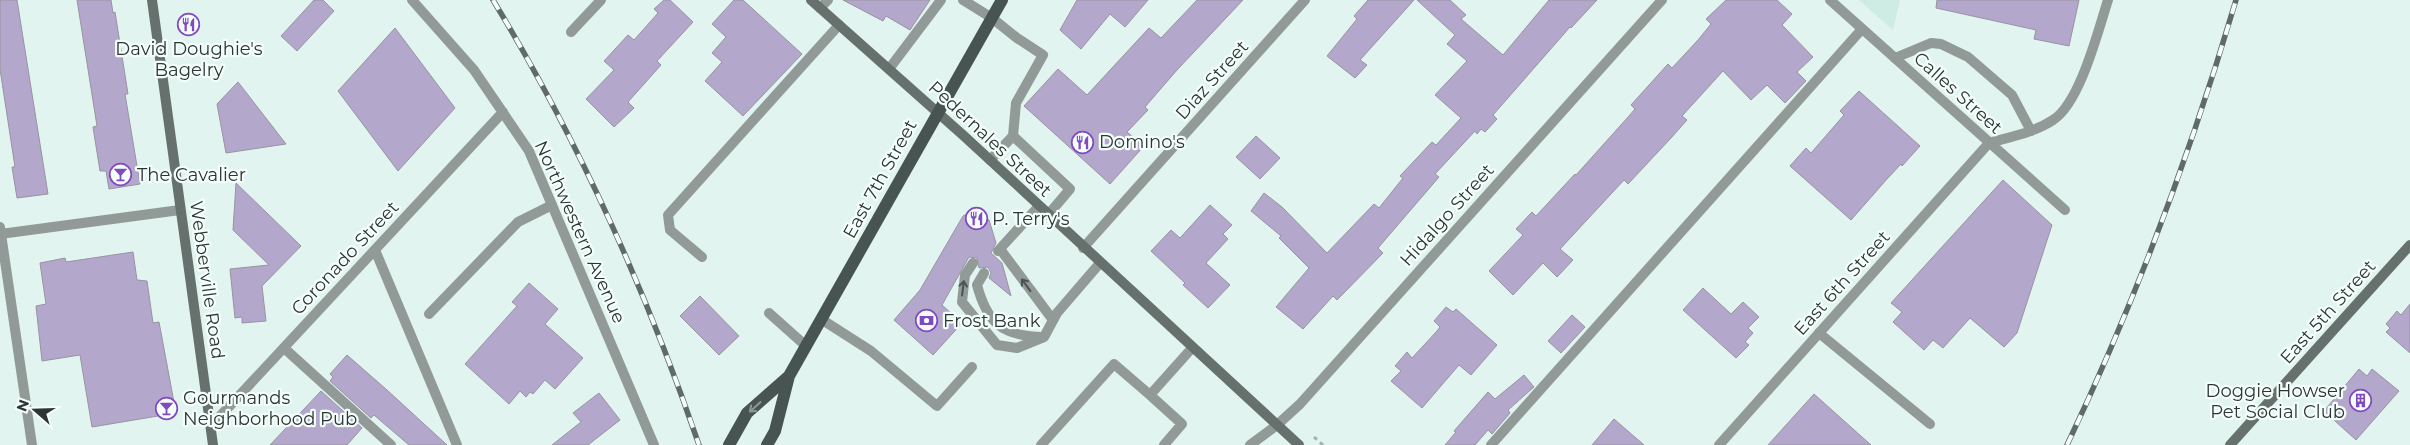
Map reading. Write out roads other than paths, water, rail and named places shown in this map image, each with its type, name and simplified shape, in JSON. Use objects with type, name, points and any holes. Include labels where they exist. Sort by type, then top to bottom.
[{"type":"main road","name":"East 7th Street","points":[[767,445],[775,431],[789,376],[1002,0]]},
{"type":"main road","name":"East 7th Street","points":[[729,445],[747,413],[789,376]]},
{"type":"street","name":"Webberville Road","points":[[152,0],[214,445]]},
{"type":"street","name":"Northwestern Avenue","points":[[412,0],[474,70],[529,151],[654,445]]},
{"type":"street","points":[[571,32],[601,0]]},
{"type":"street","name":"Pedernales Street","points":[[811,0],[824,4],[839,24],[990,160],[1083,248],[1299,445]]},
{"type":"street","points":[[889,69],[941,0]]},
{"type":"street","points":[[963,0],[992,18],[1043,55],[1016,103],[1012,136],[990,160]]},
{"type":"street","name":"Diaz Street","points":[[1083,248],[1305,0]]},
{"type":"street","name":"Hidalgo Street","points":[[1250,445],[1277,425],[1300,404],[1662,0]]},
{"type":"street","name":"Calles Street","points":[[1830,0],[2065,210]]},
{"type":"street","points":[[1989,143],[2031,130],[2055,119],[2072,100],[2094,45],[2108,0]]},
{"type":"street","points":[[702,257],[670,230],[668,215],[839,24]]},
{"type":"street","points":[[1491,445],[1862,29]]},
{"type":"street","points":[[1895,58],[1931,43],[1941,44],[1968,57],[2012,95],[2031,130]]},
{"type":"street","name":"Coronado Street","points":[[211,426],[503,112]]},
{"type":"street","points":[[1012,136],[1070,189],[1048,215]]},
{"type":"street","name":"East 6th Street","points":[[1719,445],[1989,143]]},
{"type":"street","points":[[429,314],[518,222],[552,205]]},
{"type":"street","points":[[1039,206],[999,250],[1052,320]]},
{"type":"street","points":[[32,445],[0,232],[180,210]]},
{"type":"street","name":"East 5th Street","points":[[2230,445],[2410,245]]},
{"type":"street","points":[[376,250],[457,445]]},
{"type":"street","points":[[973,263],[965,275],[962,302],[997,344],[1017,348],[1044,337],[1052,320],[1100,263]]},
{"type":"street","points":[[984,273],[977,284],[979,294],[982,304],[998,326],[1018,336],[1044,337]]},
{"type":"street","points":[[769,313],[806,346]]},
{"type":"street","points":[[821,319],[871,350],[937,406],[972,367]]},
{"type":"street","points":[[1819,333],[1930,424]]},
{"type":"street","points":[[284,348],[392,445]]},
{"type":"street","points":[[1150,395],[1192,348]]},
{"type":"street","points":[[1041,445],[1114,364],[1182,424],[1164,445]]},
{"type":"railway","points":[[493,0],[554,107],[608,217],[656,330],[699,445]]},
{"type":"railway","points":[[2067,445],[2116,337],[2160,226],[2200,114],[2236,0]]},
{"type":"place","name":"David Doughie's Bagelry","points":[[189,24]]},
{"type":"place","name":"Domino's","points":[[1083,142]]},
{"type":"place","name":"The Cavalier","points":[[121,175]]},
{"type":"place","name":"P. Terry's","points":[[976,219]]},
{"type":"place","name":"Frost Bank","points":[[927,321]]},
{"type":"place","name":"Doggie Howser Pet Social Club","points":[[2361,401]]},
{"type":"place","name":"Gourmands Neighborhood Pub","points":[[167,408]]}]
